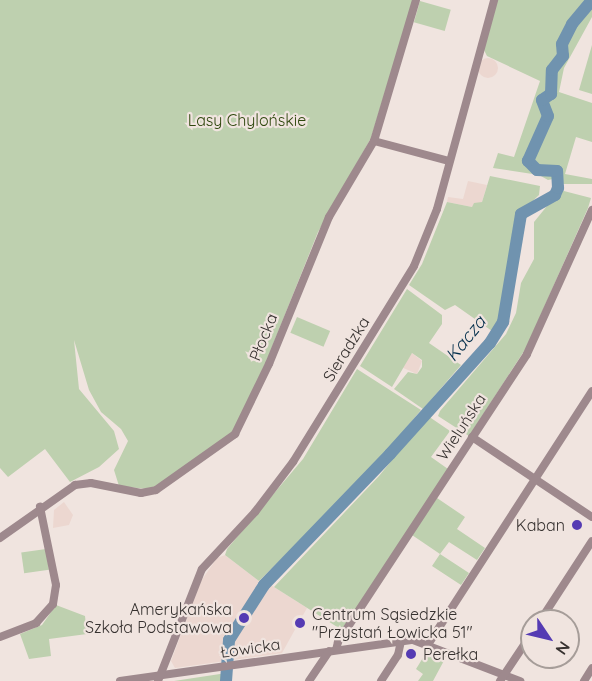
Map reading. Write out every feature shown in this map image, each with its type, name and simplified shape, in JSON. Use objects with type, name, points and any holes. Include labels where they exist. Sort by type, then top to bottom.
[{"type":"street","name":"Płocka","points":[[0,538],[40,507],[82,483],[135,492],[156,490],[235,434],[269,364],[329,217],[374,141],[416,0]]},
{"type":"street","name":"Sieradzka","points":[[160,678],[202,569],[255,512],[293,462],[414,266],[435,217],[494,0]]},
{"type":"street","points":[[374,141],[449,161]]},
{"type":"street","name":"Wieluńska","points":[[309,681],[333,651],[532,345],[592,210]]},
{"type":"street","points":[[429,643],[592,391]]},
{"type":"street","points":[[472,437],[592,517]]},
{"type":"street","points":[[0,637],[36,623],[48,611],[55,595],[47,531],[40,507]]},
{"type":"street","points":[[548,609],[592,542]]},
{"type":"street","points":[[381,681],[398,655],[401,641]]},
{"type":"street","name":"Łowicka","points":[[120,681],[160,678],[401,641],[429,643],[502,678],[519,681]]},
{"type":"street","points":[[502,678],[520,651]]},
{"type":"street","points":[[584,681],[592,668]]},
{"type":"shaded area","points":[[484,58],[492,58],[498,64],[498,72],[492,78],[484,78],[478,72],[478,64]]},
{"type":"shaded area","points":[[468,181],[487,185],[482,202],[472,207],[447,202],[448,197],[463,199]]},
{"type":"shaded area","points":[[412,353],[422,361],[417,374],[401,367]]},
{"type":"shaded area","points":[[64,502],[73,515],[69,525],[53,528],[54,510]]},
{"type":"shaded area","name":"Amerykańska Szkoła Podstawowa","points":[[225,555],[259,581],[245,607],[263,580],[307,608],[282,653],[175,668],[171,661],[201,581],[217,558]]},
{"type":"green space","name":"Lasy Chylońskie","points":[[0,0],[413,0],[371,138],[318,232],[266,362],[233,433],[161,484],[147,489],[119,486],[114,470],[128,441],[121,429],[101,412],[89,390],[74,340],[79,389],[114,431],[119,449],[99,467],[70,482],[45,449],[8,477],[0,468]]},
{"type":"green space","points":[[497,0],[592,0],[592,17],[564,68],[559,92],[592,103],[592,142],[576,137],[565,174],[592,179],[592,184],[562,184],[563,177],[548,180],[539,175],[493,168],[498,153],[514,157],[540,81],[487,56],[484,50]]},
{"type":"green space","points":[[420,1],[451,10],[445,31],[414,22]]},
{"type":"green space","points":[[592,45],[592,94],[579,90]]},
{"type":"green space","points":[[490,176],[540,186],[539,195],[517,216],[503,311],[492,331],[455,305],[445,310],[409,285],[422,264],[447,202],[472,207],[474,203],[482,202]]},
{"type":"green space","points":[[560,190],[591,198],[588,208],[526,348],[469,436],[438,416],[506,334],[516,313],[521,283],[534,259],[534,222]]},
{"type":"green space","points":[[407,289],[442,315],[442,324],[429,343],[461,365],[423,409],[394,389],[408,372],[417,374],[422,367],[422,360],[412,353],[392,387],[360,366]]},
{"type":"green space","points":[[297,317],[330,331],[323,347],[290,333]]},
{"type":"green space","points":[[357,369],[421,410],[373,468],[259,581],[225,555],[227,549],[303,459]]},
{"type":"green space","points":[[428,416],[450,431],[431,457],[448,469],[342,630],[274,587],[379,476]]},
{"type":"green space","points":[[437,498],[465,517],[457,529],[485,548],[477,560],[449,542],[440,554],[412,535]]},
{"type":"green space","points":[[46,549],[49,570],[24,573],[21,552]]},
{"type":"green space","points":[[440,554],[469,573],[461,585],[432,566]]},
{"type":"green space","points":[[56,605],[85,616],[87,634],[49,639],[51,656],[29,659],[20,634],[42,625]]},
{"type":"green space","points":[[429,648],[447,655],[433,681],[418,681],[423,674],[416,669]]},
{"type":"green space","points":[[232,673],[231,681],[174,681],[220,674]]},
{"type":"waterway","name":"Kacza","points":[[226,681],[229,640],[264,585],[390,454],[490,343],[503,322],[521,214],[555,195],[558,188],[557,171],[537,170],[528,161],[548,116],[542,100],[551,94],[552,70],[563,56],[562,44],[572,24],[592,0]]},
{"type":"place","name":"Kaban","points":[[577,525]]},
{"type":"place","name":"Amerykańska Szkoła Podstawowa","points":[[244,618]]},
{"type":"place","name":"Centrum Sąsiedzkie \"Przystań Łowicka 51\"","points":[[300,623]]},
{"type":"place","name":"Perełka","points":[[411,654]]}]
